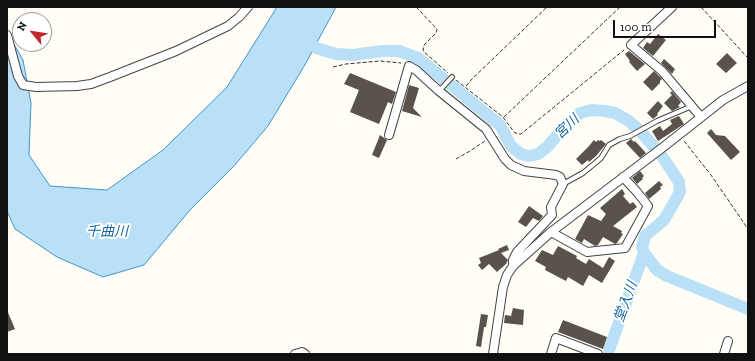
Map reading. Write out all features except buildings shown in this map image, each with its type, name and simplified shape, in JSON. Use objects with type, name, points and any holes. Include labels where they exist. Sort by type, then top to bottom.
[{"type":"street","points":[[7,35],[18,76],[24,85],[62,88],[91,84],[176,51],[228,26],[248,7]]},
{"type":"street","points":[[672,7],[631,45],[662,71],[701,117]]},
{"type":"street","points":[[389,135],[409,66],[442,89],[486,129],[510,165],[524,171],[556,175],[560,177],[563,184],[551,207],[552,215],[563,223]]},
{"type":"street","points":[[496,353],[503,287],[507,275],[513,266],[551,232],[723,100],[748,86]]},
{"type":"street","points":[[551,232],[587,252],[625,248],[648,206],[623,177]]},
{"type":"street","points":[[513,266],[513,260],[517,252],[552,215]]},
{"type":"street","points":[[551,354],[556,338],[598,354]]},
{"type":"street","points":[[724,354],[728,341]]},
{"type":"street","points":[[295,354],[302,352],[305,354]]},
{"type":"lane","points":[[442,89],[451,78]]},
{"type":"lane","points":[[563,184],[583,173],[594,164],[601,158],[610,145],[692,106]]},
{"type":"path","points":[[416,7],[437,29],[436,33],[424,45],[423,51],[451,78],[466,87],[503,117],[514,132],[521,134],[631,45]]},
{"type":"path","points":[[503,117],[620,7]]},
{"type":"path","points":[[702,7],[748,58]]},
{"type":"path","points":[[466,87],[472,79],[547,8]]},
{"type":"path","points":[[333,67],[346,64],[380,61],[399,62],[409,66]]},
{"type":"path","points":[[679,135],[711,175],[748,229]]},
{"type":"path","points":[[456,158],[470,152],[492,136]]},
{"type":"water","name":"千曲川","points":[[277,7],[336,7],[306,63],[268,126],[234,166],[190,210],[144,265],[103,277],[57,257],[15,229],[7,211],[7,32],[12,41],[12,52],[18,52],[23,60],[31,103],[29,155],[50,186],[107,190],[163,150],[227,87]]},
{"type":"waterway","name":"宮川","points":[[303,37],[316,48],[336,54],[353,55],[382,51],[399,51],[418,58],[500,125],[511,146],[521,154],[529,156],[538,154],[547,147],[570,121],[580,113],[592,110],[605,111],[615,113],[629,121],[662,156],[679,182],[680,192],[664,220],[645,236],[642,247],[644,253],[657,270],[667,276],[748,309]]},
{"type":"waterway","name":"堂入川","points":[[609,350],[644,253]]}]
